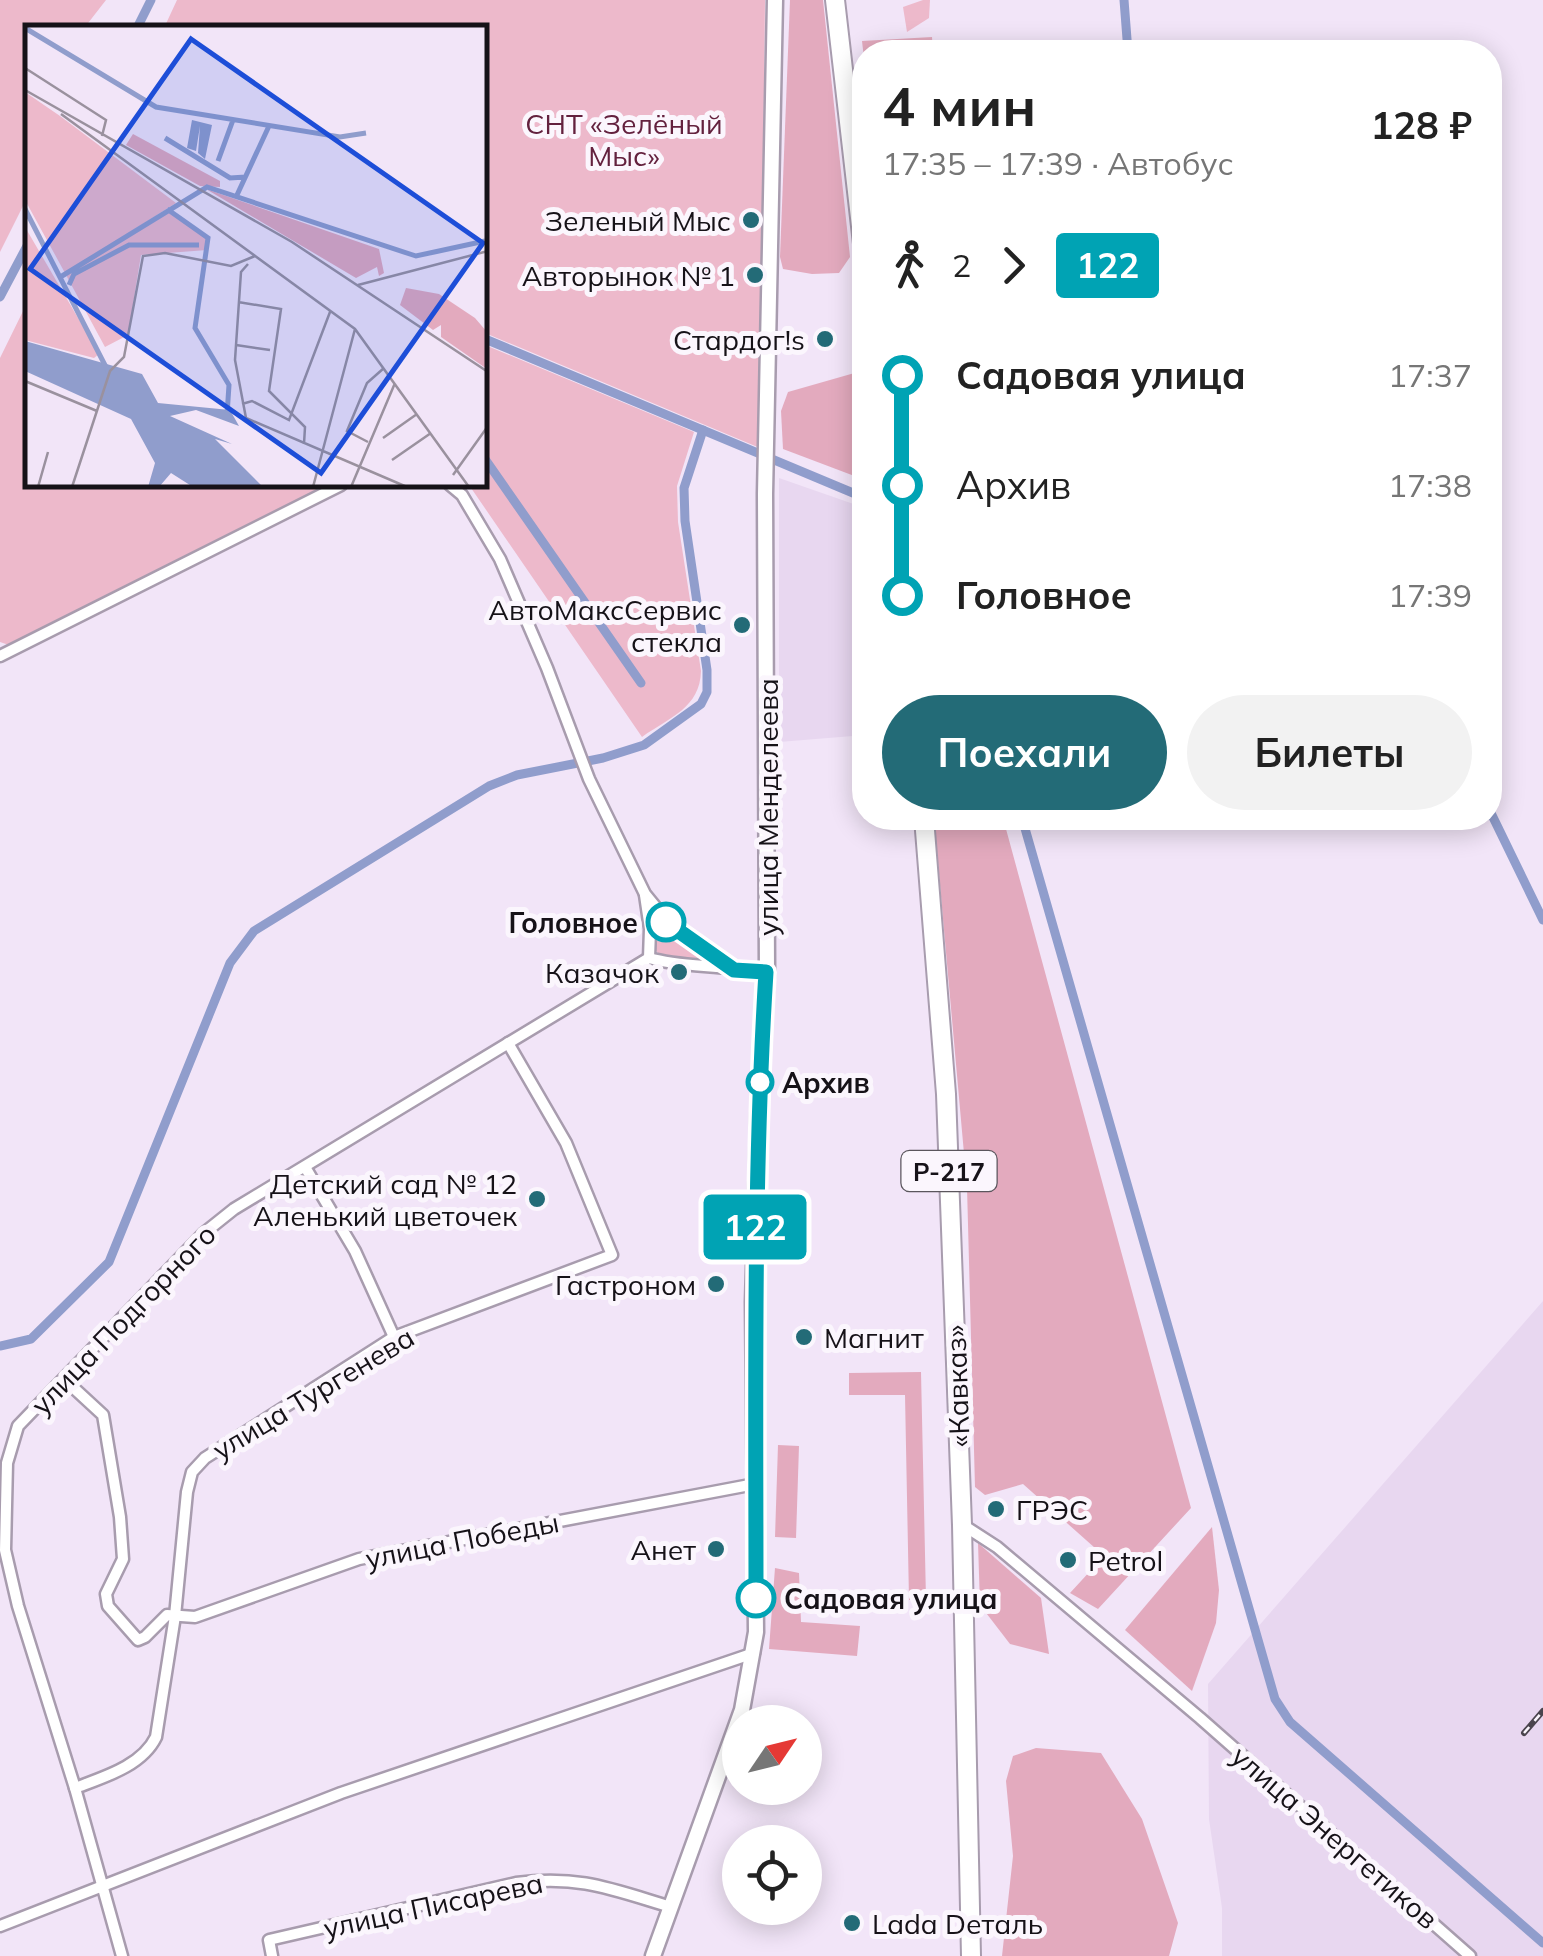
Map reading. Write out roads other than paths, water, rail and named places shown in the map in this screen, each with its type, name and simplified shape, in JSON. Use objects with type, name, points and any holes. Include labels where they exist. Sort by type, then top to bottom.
[{"type":"highway","points":[[835,0],[852,148]]},
{"type":"highway","name":"«Кавказ»","points":[[925,830],[946,1094],[962,1525],[971,1956]]},
{"type":"main road","name":"улица Менделеева","points":[[652,1956],[742,1710],[754,1653],[754,1296],[766,972],[766,438],[774,0]]},
{"type":"street","points":[[0,656],[335,488]]},
{"type":"street","points":[[454,488],[462,495],[500,559],[589,780],[645,894],[666,922],[734,970]]},
{"type":"street","points":[[645,894],[649,958],[669,964],[766,972]]},
{"type":"street","name":"улица Подгорного","points":[[76,1788],[18,1606],[6,1550],[7,1462],[18,1426],[204,1233],[234,1209],[649,958]]},
{"type":"street","name":"улица Тургенева","points":[[76,1788],[149,1752],[156,1737],[175,1616],[187,1492],[192,1472],[205,1458],[394,1337],[612,1255],[566,1144],[508,1043]]},
{"type":"street","points":[[305,1166],[355,1251],[394,1337]]},
{"type":"street","name":"улица Победы","points":[[64,1379],[103,1415],[120,1516],[122,1560],[106,1594],[108,1606],[138,1640],[167,1615],[195,1617],[359,1559],[755,1484]]},
{"type":"street","name":"улица Энергетиков","points":[[962,1525],[997,1547],[1200,1718],[1470,1956]]},
{"type":"street","points":[[0,1926],[341,1793],[754,1653]]},
{"type":"street","points":[[76,1788],[122,1956]]},
{"type":"street","name":"улица Писарева","points":[[272,1956],[269,1940],[548,1879],[586,1881],[671,1907]]},
{"type":"waterway","points":[[138,25],[151,0]]},
{"type":"waterway","points":[[1124,0],[1127,40]]},
{"type":"waterway","points":[[0,297],[25,250]]},
{"type":"waterway","points":[[488,340],[852,493]]},
{"type":"waterway","points":[[0,1346],[31,1339],[109,1262],[230,963],[254,931],[489,786],[517,775],[603,758],[644,745],[701,704],[707,692],[707,670],[685,521],[684,488],[703,430]]},
{"type":"waterway","points":[[488,463],[641,683]]},
{"type":"waterway","points":[[1025,830],[1275,1699],[1290,1722],[1543,1943]]},
{"type":"waterway","points":[[1499,830],[1543,920]]},
{"type":"railway","points":[[1524,1733],[1543,1711]]},
{"type":"place","name":"Зеленый Мыс","points":[[751,220]]},
{"type":"place","name":"Авторынок № 1","points":[[755,275]]},
{"type":"place","name":"Стардог!s","points":[[825,339]]},
{"type":"place","name":"АвтоМаксСервис стекла","points":[[742,625]]},
{"type":"place","name":"Головное","points":[[666,922]]},
{"type":"place","name":"Казачок","points":[[679,972]]},
{"type":"place","name":"Архив","points":[[760,1082]]},
{"type":"place","name":"Детский сад № 12 Аленький цветочек","points":[[537,1199]]},
{"type":"place","name":"Гастроном","points":[[716,1284]]},
{"type":"place","name":"Магнит","points":[[804,1337]]},
{"type":"place","name":"ГРЭС","points":[[996,1509]]},
{"type":"place","name":"Анет","points":[[716,1549]]},
{"type":"place","name":"Petrol","points":[[1068,1560]]},
{"type":"place","name":"Садовая улица","points":[[756,1598]]},
{"type":"place","name":"Lada Dеталь","points":[[852,1923]]},
{"type":"park label","name":"СНТ «Зелёный Мыс»","points":[[624,139]]}]
